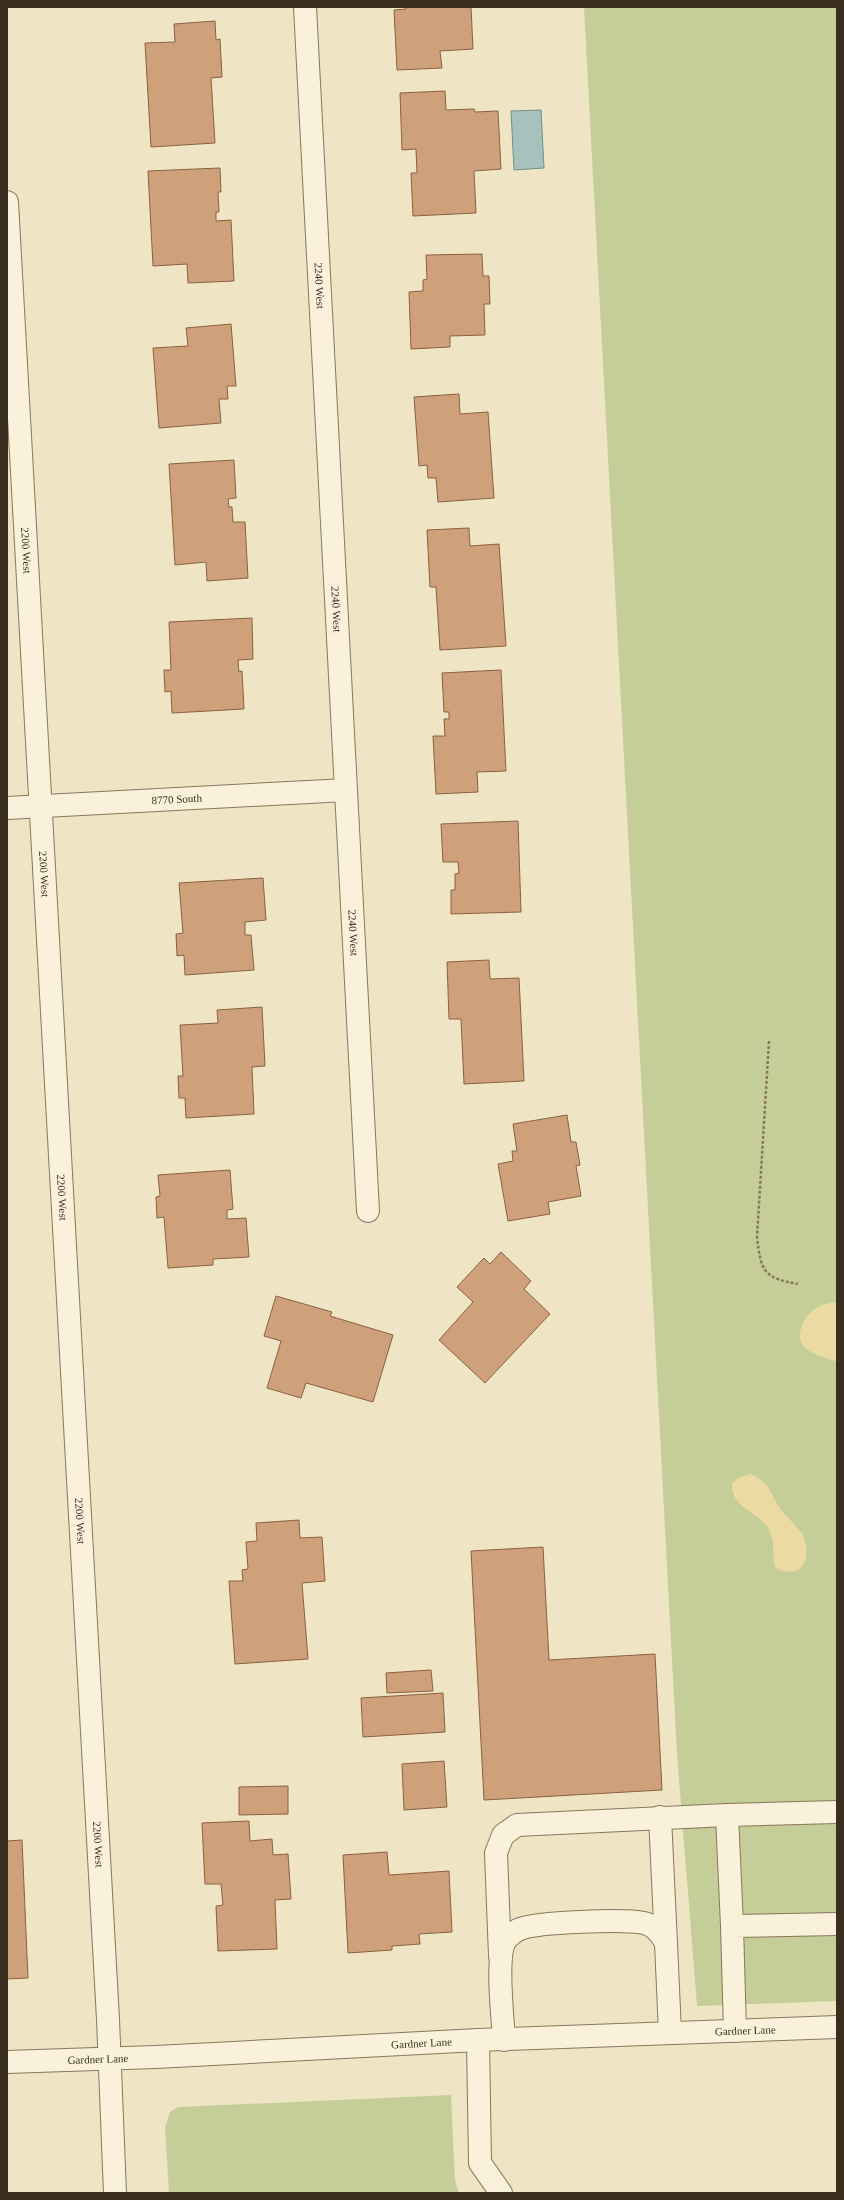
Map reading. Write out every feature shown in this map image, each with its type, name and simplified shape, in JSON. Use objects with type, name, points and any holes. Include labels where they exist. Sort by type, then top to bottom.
[{"type":"street","name":"2240 West","points":[[305,7],[368,1211]]},
{"type":"street","name":"2200 West","points":[[7,202],[109,2058],[115,2193]]},
{"type":"street","name":"8770 South","points":[[7,808],[346,790]]},
{"type":"street","points":[[504,2040],[496,1853],[503,1835],[516,1826],[660,1817],[837,1812]]},
{"type":"street","points":[[727,1815],[735,2031]]},
{"type":"street","points":[[660,1817],[670,2033]]},
{"type":"street","points":[[500,1956],[506,1940],[519,1929],[539,1925],[622,1921],[645,1923],[659,1931],[666,1942]]},
{"type":"street","points":[[732,1926],[837,1924]]},
{"type":"street","name":"Gardner Lane","points":[[7,2062],[478,2040],[837,2027]]},
{"type":"street","points":[[478,2040],[480,2163],[501,2193]]},
{"type":"path","points":[[769,1041],[757,1237],[759,1252],[765,1271],[777,1281],[798,1284]]},
{"type":"green space","points":[[584,7],[837,7],[837,2001],[697,2006],[677,1754]]},
{"type":"green space","points":[[451,2095],[455,2180],[459,2193],[169,2193],[165,2128],[170,2112],[178,2107]]},
{"type":"sand","points":[[837,1302],[837,1362],[808,1350],[803,1346],[800,1334],[804,1322],[811,1312],[826,1304]]},
{"type":"sand","points":[[750,1474],[756,1476],[765,1484],[781,1510],[802,1533],[806,1543],[805,1560],[800,1568],[795,1571],[790,1572],[779,1570],[775,1567],[772,1536],[770,1532],[760,1519],[741,1505],[736,1499],[733,1492],[732,1483],[740,1477]]},
{"type":"water","points":[[541,110],[544,168],[514,170],[511,111]]},
{"type":"building","points":[[406,7],[471,7],[473,49],[440,51],[442,68],[397,70],[394,10],[406,9]]},
{"type":"building","points":[[215,21],[216,40],[220,39],[222,77],[211,78],[215,143],[151,147],[145,43],[175,42],[174,24]]},
{"type":"building","points":[[445,91],[446,110],[474,109],[475,112],[498,111],[501,169],[474,171],[476,213],[413,216],[411,173],[417,173],[416,149],[402,150],[400,93]]},
{"type":"building","points":[[220,168],[221,192],[218,192],[219,212],[216,212],[216,221],[231,220],[234,281],[188,283],[187,264],[153,266],[148,171]]},
{"type":"building","points":[[482,254],[483,276],[489,276],[490,304],[484,304],[485,335],[450,336],[450,347],[411,349],[409,292],[423,291],[423,280],[427,279],[426,255]]},
{"type":"building","points":[[231,324],[236,386],[227,386],[228,399],[219,399],[221,423],[159,428],[153,348],[188,346],[186,328]]},
{"type":"building","points":[[459,394],[460,414],[488,412],[494,498],[438,502],[436,478],[428,478],[427,465],[419,466],[414,397]]},
{"type":"building","points":[[234,460],[236,498],[228,499],[229,507],[232,507],[233,522],[245,522],[248,578],[207,581],[206,562],[175,565],[169,464]]},
{"type":"building","points":[[469,528],[470,546],[499,544],[506,646],[440,650],[436,587],[430,587],[427,530]]},
{"type":"building","points":[[252,618],[253,659],[238,660],[239,672],[242,671],[244,709],[172,713],[171,691],[165,692],[164,670],[171,670],[169,622]]},
{"type":"building","points":[[501,670],[506,771],[477,772],[478,792],[436,794],[433,736],[445,736],[444,719],[449,719],[449,712],[444,712],[442,673]]},
{"type":"building","points":[[518,821],[521,912],[451,914],[451,890],[455,890],[455,874],[459,873],[458,862],[443,862],[441,824]]},
{"type":"building","points":[[263,878],[266,920],[245,922],[245,935],[251,935],[254,970],[185,975],[184,955],[177,956],[176,934],[183,933],[179,883]]},
{"type":"building","points":[[489,960],[490,979],[519,978],[524,1081],[464,1084],[461,1019],[449,1019],[447,962]]},
{"type":"building","points":[[262,1007],[265,1066],[252,1067],[254,1114],[186,1118],[185,1098],[179,1098],[178,1076],[183,1076],[180,1025],[218,1023],[217,1010]]},
{"type":"building","points":[[567,1115],[571,1142],[576,1142],[580,1165],[576,1166],[581,1196],[548,1202],[550,1214],[508,1221],[498,1164],[513,1161],[512,1151],[517,1151],[513,1124]]},
{"type":"building","points":[[230,1170],[233,1209],[227,1210],[227,1219],[246,1218],[249,1257],[213,1259],[213,1265],[168,1268],[164,1217],[157,1218],[156,1197],[160,1196],[158,1175]]},
{"type":"building","points":[[501,1252],[531,1281],[524,1289],[550,1314],[485,1383],[439,1340],[473,1302],[457,1287],[484,1258],[490,1264]]},
{"type":"building","points":[[276,1296],[332,1312],[330,1316],[393,1335],[373,1402],[306,1383],[301,1398],[267,1388],[281,1341],[264,1336]]},
{"type":"building","points":[[299,1520],[300,1538],[322,1537],[325,1581],[302,1583],[308,1659],[235,1664],[229,1581],[243,1581],[242,1570],[248,1569],[246,1542],[257,1541],[256,1523]]},
{"type":"building","points":[[543,1547],[549,1660],[655,1654],[662,1790],[484,1800],[471,1551]]},
{"type":"building","points":[[431,1670],[433,1691],[387,1693],[386,1673]]},
{"type":"building","points":[[443,1693],[445,1732],[363,1737],[361,1698]]},
{"type":"building","points":[[444,1761],[447,1807],[404,1810],[402,1764]]},
{"type":"building","points":[[288,1786],[288,1814],[239,1815],[239,1787]]},
{"type":"building","points":[[249,1821],[250,1841],[272,1839],[273,1855],[288,1854],[291,1899],[275,1900],[277,1949],[218,1951],[216,1906],[223,1905],[221,1884],[205,1884],[202,1823]]},
{"type":"building","points":[[22,1840],[28,1978],[7,1979],[7,1841]]},
{"type":"building","points":[[387,1852],[389,1875],[449,1871],[452,1932],[419,1934],[420,1944],[392,1946],[392,1950],[348,1953],[343,1855]]}]
